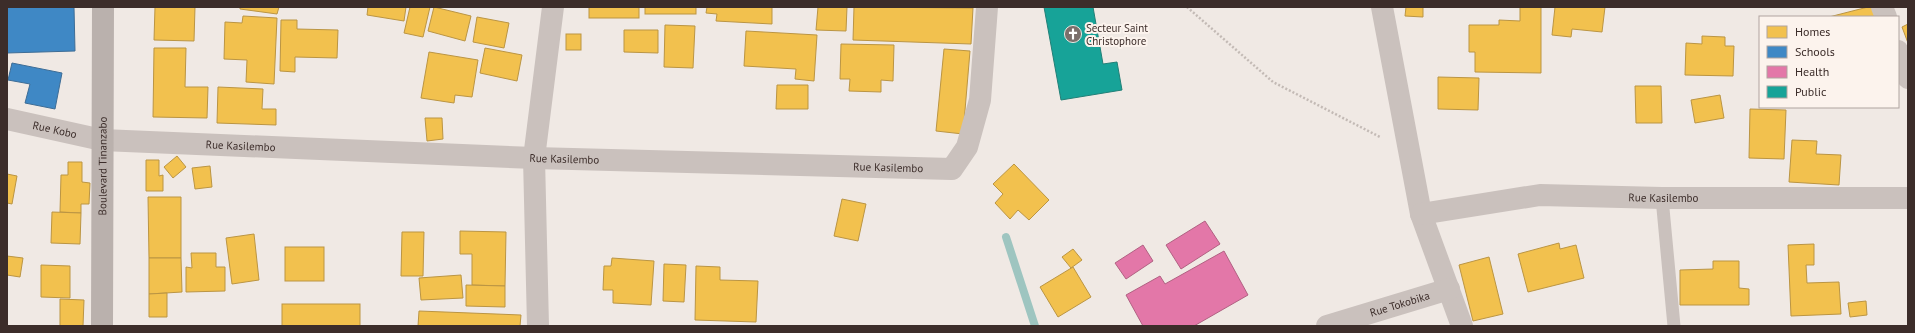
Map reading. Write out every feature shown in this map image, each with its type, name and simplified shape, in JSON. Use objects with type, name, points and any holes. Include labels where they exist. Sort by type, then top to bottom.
[{"type":"street","name":"Boulevard Tinanzabo","points":[[102,326],[104,7]]},
{"type":"street","points":[[538,326],[534,158],[553,7]]},
{"type":"street","name":"Rue Kasilembo","points":[[102,140],[534,158],[952,169],[967,147],[980,100],[987,7]]},
{"type":"street","points":[[1382,7],[1421,214],[1462,326]]},
{"type":"street","points":[[1899,54],[1908,78]]},
{"type":"street","name":"Rue Kobo","points":[[7,119],[102,140]]},
{"type":"street","name":"Rue Kasilembo","points":[[1421,214],[1540,195],[1662,198],[1908,198]]},
{"type":"street","name":"Rue Tokobika","points":[[1327,326],[1449,289]]},
{"type":"lane","points":[[1662,198],[1674,326]]},
{"type":"path","points":[[1187,7],[1273,82],[1409,152]]},
{"type":"building: Homes","points":[[155,7],[195,7],[194,41],[154,40]]},
{"type":"building: Homes","points":[[240,7],[279,7],[277,14],[240,9]]},
{"type":"building: Homes","points":[[368,7],[406,7],[404,21],[367,15]]},
{"type":"building: Homes","points":[[410,7],[430,7],[423,37],[404,33]]},
{"type":"building: Homes","points":[[434,7],[471,16],[465,41],[428,31]]},
{"type":"building: Homes","points":[[589,7],[639,7],[639,18],[589,18]]},
{"type":"building: Homes","points":[[645,7],[696,7],[696,14],[645,14]]},
{"type":"building: Homes","points":[[707,7],[772,7],[772,24],[716,21],[717,14],[706,13]]},
{"type":"building: Homes","points":[[818,7],[847,7],[846,31],[816,30]]},
{"type":"building: Homes","points":[[854,7],[973,8],[971,44],[853,40]]},
{"type":"building: Homes","points":[[1406,7],[1423,7],[1423,17],[1405,16]]},
{"type":"building: Homes","points":[[1520,7],[1541,7],[1541,73],[1475,72],[1475,52],[1469,52],[1469,25],[1499,25],[1499,20],[1520,21]]},
{"type":"building: Homes","points":[[1555,7],[1605,7],[1602,32],[1572,29],[1571,37],[1552,35]]},
{"type":"building: Homes","points":[[1868,7],[1876,7],[1878,16],[1833,16]]},
{"type":"building: Homes","points":[[243,16],[277,18],[274,84],[246,82],[247,60],[224,59],[225,22],[242,23]]},
{"type":"building: Homes","points":[[477,17],[509,23],[504,48],[473,42]]},
{"type":"building: Homes","points":[[281,20],[297,20],[297,29],[338,30],[337,58],[295,57],[295,72],[280,71]]},
{"type":"building: Homes","points":[[1908,24],[1908,43],[1902,27]]},
{"type":"building: Homes","points":[[665,25],[695,26],[693,68],[664,67]]},
{"type":"building: Homes","points":[[624,30],[658,30],[658,53],[624,52]]},
{"type":"building: Homes","points":[[746,31],[817,35],[814,81],[795,79],[796,69],[744,66]]},
{"type":"building: Homes","points":[[566,34],[581,34],[581,50],[566,50]]},
{"type":"building: Homes","points":[[1702,36],[1725,37],[1725,46],[1734,46],[1733,76],[1685,75],[1686,43],[1702,44]]},
{"type":"building: Homes","points":[[841,44],[894,45],[893,81],[881,80],[881,92],[849,91],[850,79],[840,79]]},
{"type":"building: Homes","points":[[154,48],[186,48],[185,87],[208,87],[207,118],[153,117]]},
{"type":"building: Homes","points":[[485,48],[522,55],[517,81],[480,73]]},
{"type":"building: Homes","points":[[944,49],[970,51],[963,134],[936,131]]},
{"type":"building: Homes","points":[[429,52],[478,60],[472,97],[455,95],[454,103],[421,98]]},
{"type":"building: Homes","points":[[1438,77],[1479,78],[1478,110],[1438,109]]},
{"type":"building: Homes","points":[[777,85],[808,85],[808,109],[776,109]]},
{"type":"building: Homes","points":[[1635,86],[1661,86],[1662,123],[1636,123]]},
{"type":"building: Homes","points":[[218,87],[263,89],[262,109],[276,109],[276,125],[217,123]]},
{"type":"building: Homes","points":[[1720,95],[1724,118],[1695,123],[1691,100]]},
{"type":"building: Homes","points":[[1750,109],[1786,110],[1784,159],[1749,158]]},
{"type":"building: Homes","points":[[425,118],[442,118],[443,139],[427,141]]},
{"type":"building: Homes","points":[[1792,140],[1817,141],[1816,154],[1841,155],[1839,185],[1789,182]]},
{"type":"building: Homes","points":[[177,156],[186,167],[173,178],[164,167]]},
{"type":"building: Homes","points":[[146,160],[159,160],[159,176],[163,175],[163,191],[146,191]]},
{"type":"building: Homes","points":[[68,162],[82,162],[82,182],[90,183],[89,204],[81,204],[81,213],[60,212],[61,175],[68,175]]},
{"type":"building: Homes","points":[[1014,164],[1049,200],[1029,220],[1018,210],[1010,219],[995,203],[1003,194],[993,184]]},
{"type":"building: Homes","points":[[210,166],[212,187],[195,189],[192,168]]},
{"type":"building: Homes","points":[[7,174],[17,176],[12,204],[7,203]]},
{"type":"building: Homes","points":[[148,197],[181,197],[181,258],[149,258]]},
{"type":"building: Homes","points":[[842,199],[866,204],[858,241],[834,236]]},
{"type":"building: Homes","points":[[52,212],[81,213],[80,244],[51,243]]},
{"type":"building: Homes","points":[[460,231],[506,232],[505,286],[472,285],[472,254],[460,254]]},
{"type":"building: Homes","points":[[402,232],[424,232],[423,276],[401,276]]},
{"type":"building: Homes","points":[[254,234],[259,280],[232,284],[226,238]]},
{"type":"building: Homes","points":[[1559,243],[1560,249],[1576,245],[1584,278],[1528,292],[1518,254]]},
{"type":"building: Homes","points":[[1814,244],[1814,265],[1806,265],[1807,283],[1839,282],[1841,314],[1791,316],[1788,245]]},
{"type":"building: Homes","points":[[285,247],[324,247],[324,281],[285,281]]},
{"type":"building: Homes","points":[[1073,249],[1082,260],[1071,268],[1062,257]]},
{"type":"building: Homes","points":[[191,253],[216,253],[216,267],[225,267],[225,291],[186,292],[186,267],[192,268]]},
{"type":"building: Homes","points":[[7,256],[23,258],[20,277],[7,275]]},
{"type":"building: Homes","points":[[1489,257],[1503,314],[1473,321],[1459,265]]},
{"type":"building: Homes","points":[[149,258],[181,258],[182,292],[149,294]]},
{"type":"building: Homes","points":[[612,258],[654,261],[651,305],[613,303],[613,290],[603,290],[604,266],[611,266]]},
{"type":"building: Homes","points":[[1713,261],[1739,261],[1739,288],[1749,289],[1749,305],[1680,305],[1680,270],[1713,269]]},
{"type":"building: Homes","points":[[664,264],[686,265],[684,302],[663,301]]},
{"type":"building: Homes","points":[[41,265],[70,266],[70,298],[41,297]]},
{"type":"building: Homes","points":[[696,266],[720,267],[720,280],[758,281],[756,322],[695,320]]},
{"type":"building: Homes","points":[[1073,267],[1091,297],[1058,317],[1040,287]]},
{"type":"building: Homes","points":[[461,275],[463,298],[421,300],[419,278]]},
{"type":"building: Homes","points":[[466,285],[505,286],[505,307],[466,306]]},
{"type":"building: Homes","points":[[167,293],[167,317],[149,317],[149,294]]},
{"type":"building: Homes","points":[[60,299],[84,300],[83,326],[60,326]]},
{"type":"building: Homes","points":[[1866,301],[1867,315],[1850,317],[1848,303]]},
{"type":"building: Homes","points":[[282,304],[360,304],[360,326],[282,326]]},
{"type":"building: Homes","points":[[419,311],[521,315],[520,326],[418,326]]},
{"type":"building: Schools","points":[[7,7],[74,7],[75,51],[7,53]]},
{"type":"building: Schools","points":[[12,63],[62,73],[55,109],[25,103],[30,84],[8,80]]},
{"type":"building: Health","points":[[1205,221],[1220,244],[1181,269],[1166,245]]},
{"type":"building: Health","points":[[1143,245],[1153,261],[1126,279],[1115,263]]},
{"type":"building: Health","points":[[1224,251],[1248,295],[1194,326],[1143,326],[1126,295],[1160,276],[1165,284]]},
{"type":"building: Public","name":"Secteur Saint Christophore","points":[[1044,7],[1093,7],[1103,64],[1117,62],[1122,90],[1061,100]]},
{"type":"waterway","points":[[1006,237],[1035,326]]},
{"type":"place","name":"Secteur Saint Christophore","points":[[1073,34]]}]
